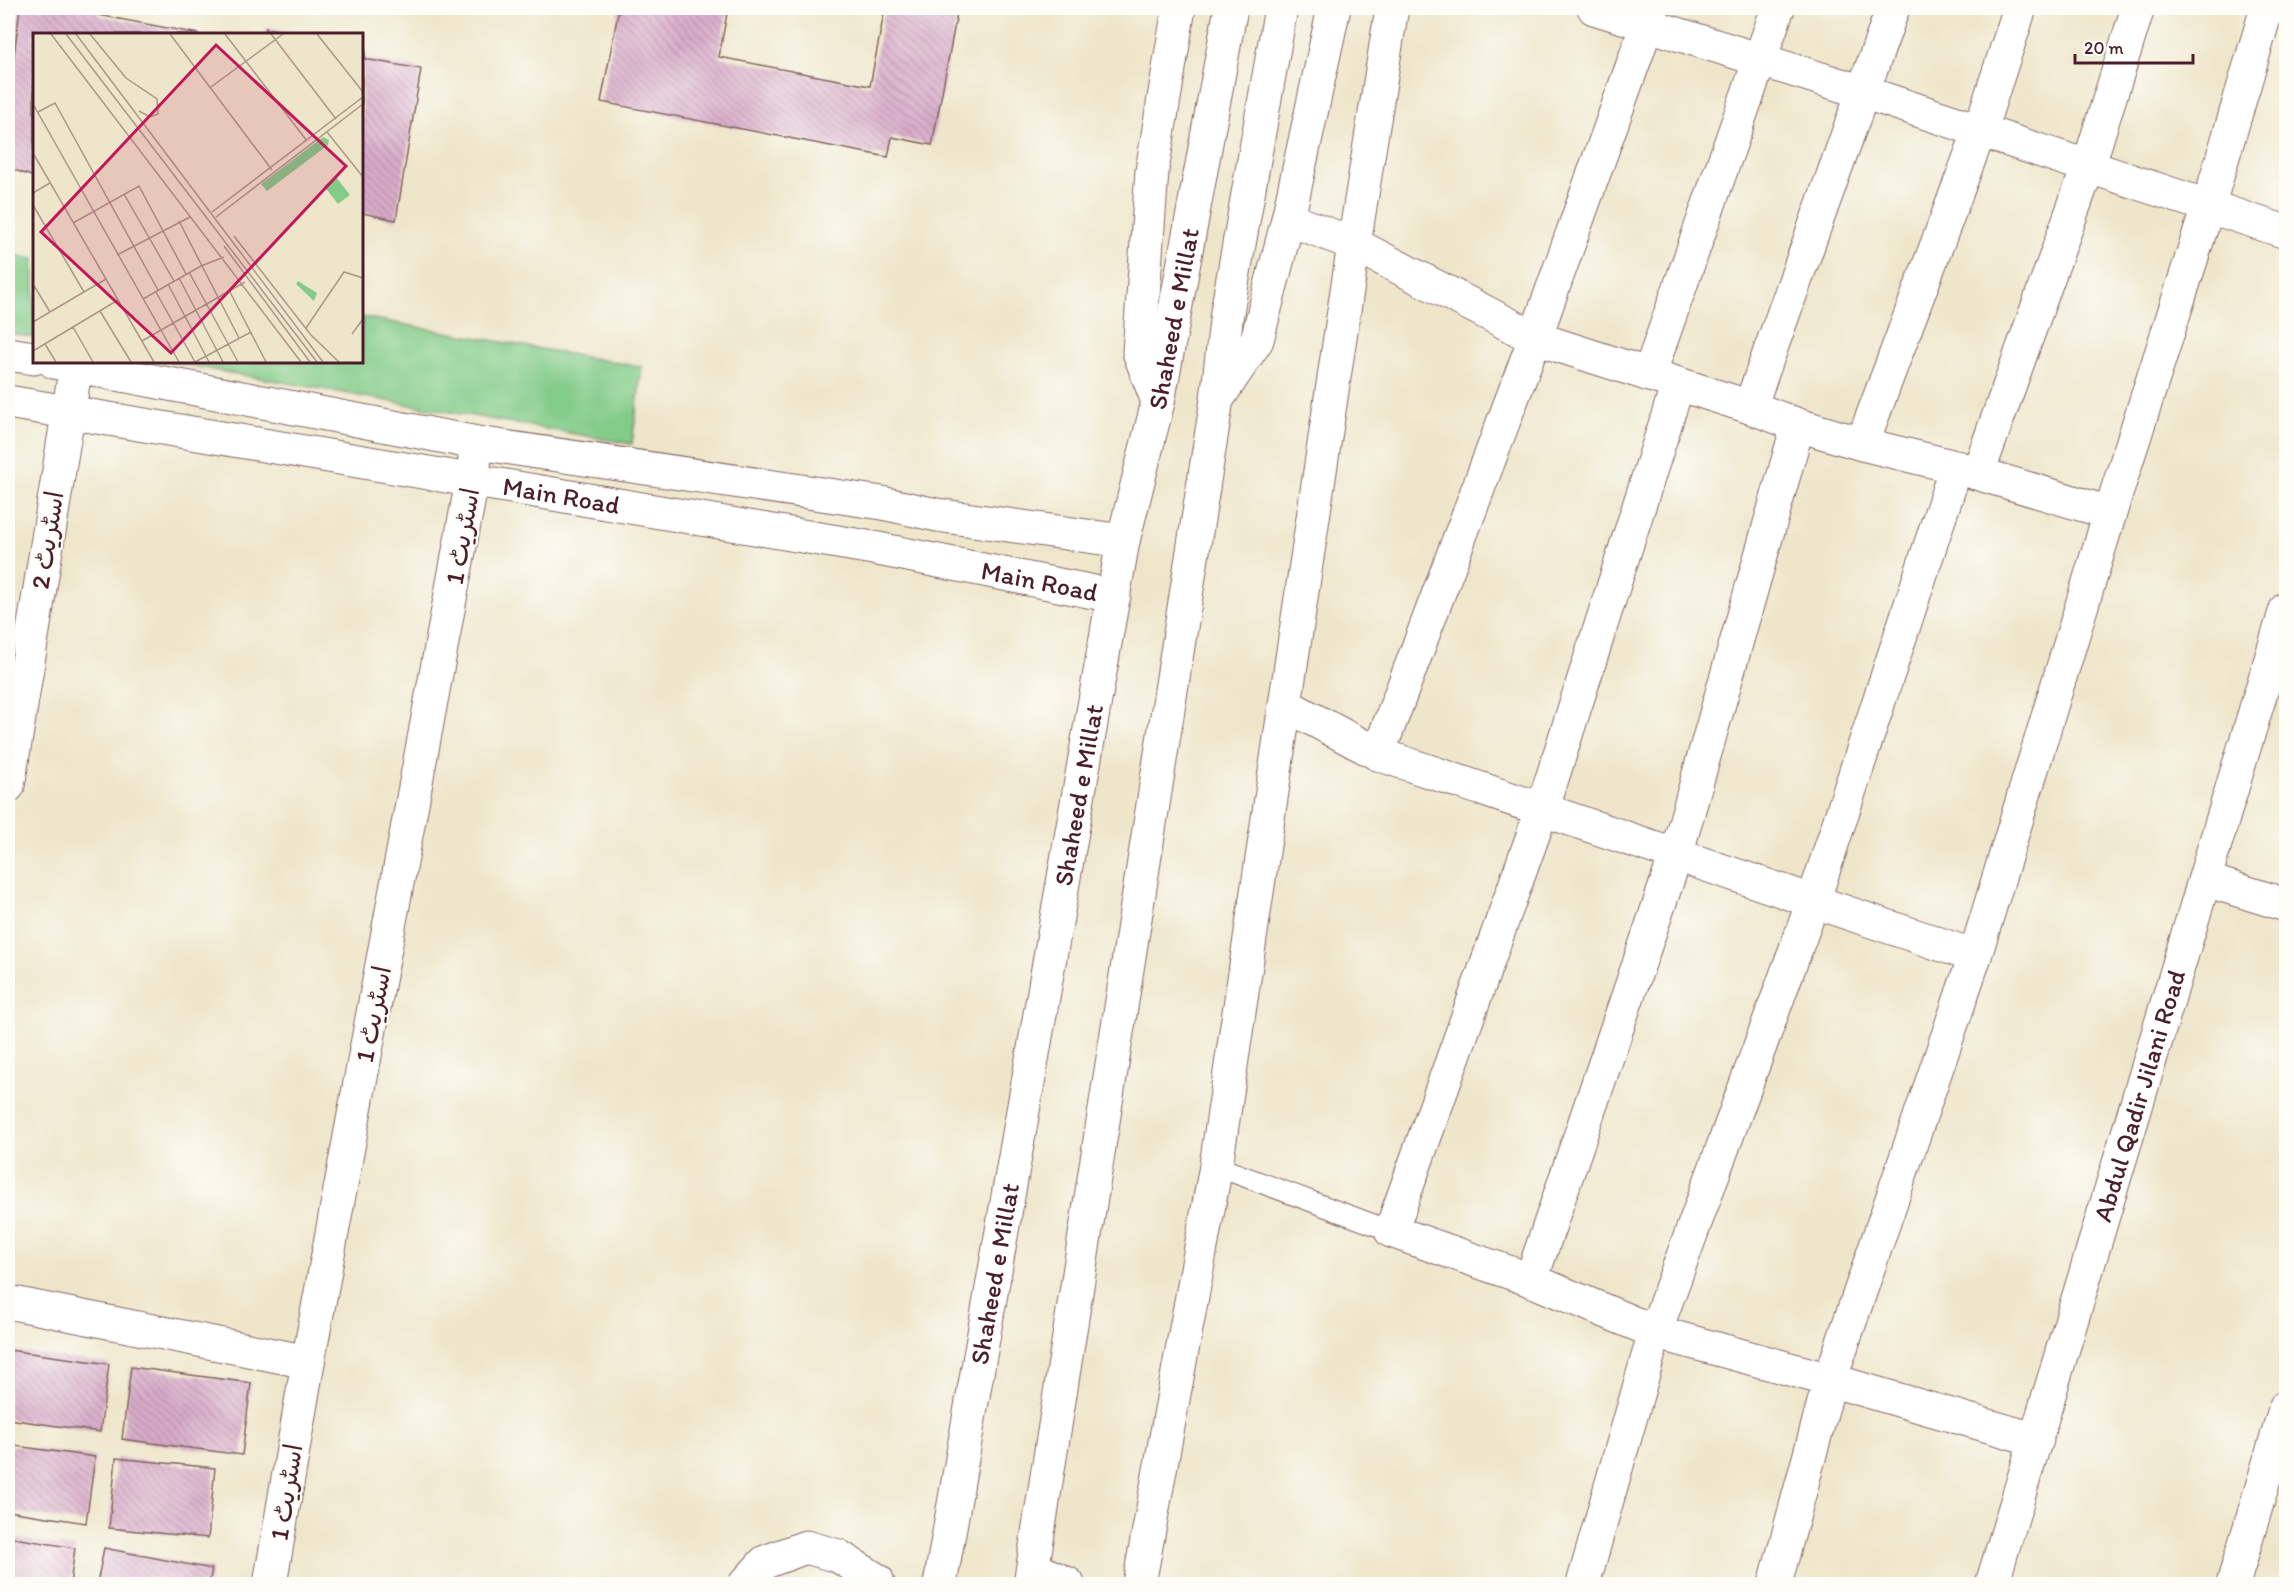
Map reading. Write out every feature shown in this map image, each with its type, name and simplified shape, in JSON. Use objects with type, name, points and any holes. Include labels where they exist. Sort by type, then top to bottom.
[{"type":"street","points":[[1158,402],[1139,352],[1152,171],[1179,8]]},
{"type":"street","name":"Shaheed e Millat","points":[[940,1584],[1123,540],[1158,402],[1231,8]]},
{"type":"street","name":"Shaheed e Millat","points":[[1031,1576],[1217,399],[1227,312],[1281,8]]},
{"type":"street","points":[[1217,399],[1257,340],[1288,219],[1334,8]]},
{"type":"street","points":[[1138,1584],[1216,1166],[1354,244],[1392,8]]},
{"type":"street","points":[[1594,8],[1650,17],[1760,60],[1980,130],[2286,232]]},
{"type":"street","points":[[1778,8],[1760,60],[1664,379],[1542,810],[1391,1231],[1531,1280],[1655,1332],[2037,1440]]},
{"type":"street","points":[[1750,407],[1893,8]]},
{"type":"street","points":[[1862,444],[1980,130],[2020,8]]},
{"type":"street","points":[[1583,1584],[1655,1332],[1814,902],[1967,470],[2088,167],[2138,8]]},
{"type":"street","points":[[1774,1584],[1830,1380],[1975,956],[2110,513],[2208,207],[2267,8]]},
{"type":"street","points":[[1378,754],[1535,338],[1650,17]]},
{"type":"street","points":[[1288,219],[1354,244],[1535,338],[1750,407],[1798,425],[1862,444],[1967,470],[2110,513]]},
{"type":"street","points":[[8,354],[33,358]]},
{"type":"street","name":"اسٹریٹ 2","points":[[8,786],[68,412],[65,363]]},
{"type":"street","name":"Main Road","points":[[65,363],[477,443],[882,503],[937,515],[1123,540]]},
{"type":"street","name":"Main Road","points":[[8,402],[873,548],[1114,596]]},
{"type":"street","points":[[1531,1280],[1676,855],[1798,425]]},
{"type":"street","name":"اسٹریٹ 1","points":[[270,1584],[308,1362],[472,481],[477,443]]},
{"type":"street","points":[[873,548],[882,503]]},
{"type":"street","points":[[999,574],[1006,523]]},
{"type":"street","name":"Abdul Qadir Jilani Road","points":[[1992,1584],[2206,880],[2277,676],[2286,609]]},
{"type":"street","points":[[1286,705],[1378,754],[1975,956]]},
{"type":"street","points":[[2206,880],[2286,905]]},
{"type":"street","points":[[8,1302],[308,1362]]},
{"type":"street","points":[[2233,1584],[2286,1406]]},
{"type":"street","points":[[745,1584],[765,1562],[806,1546],[838,1556],[877,1580],[878,1584]]},
{"type":"street","points":[[1031,1576],[1068,1584]]},
{"type":"lane","points":[[1216,1166],[1391,1231]]},
{"type":"green space","points":[[8,254],[33,259],[33,338],[8,333]]},
{"type":"green space","points":[[363,317],[642,367],[632,444],[175,363],[363,363]]},
{"type":"building","points":[[20,8],[99,8],[98,15],[194,33],[33,33],[33,177],[9,168],[8,103]]},
{"type":"building","points":[[619,8],[728,8],[719,57],[870,86],[885,8],[958,8],[932,145],[892,137],[888,157],[601,102]]},
{"type":"building","points":[[266,28],[292,33],[265,33]]},
{"type":"building","points":[[363,46],[365,47],[365,59],[421,69],[396,220],[363,213]]},
{"type":"building","points":[[8,1350],[109,1364],[100,1432],[8,1419]]},
{"type":"building","points":[[131,1367],[251,1383],[242,1455],[122,1439]]},
{"type":"building","points":[[8,1445],[95,1457],[86,1523],[8,1511]]},
{"type":"building","points":[[116,1458],[215,1468],[208,1538],[109,1528]]},
{"type":"building","points":[[8,1537],[75,1548],[70,1584],[8,1584]]},
{"type":"building","points":[[104,1548],[212,1569],[209,1584],[97,1584]]}]
